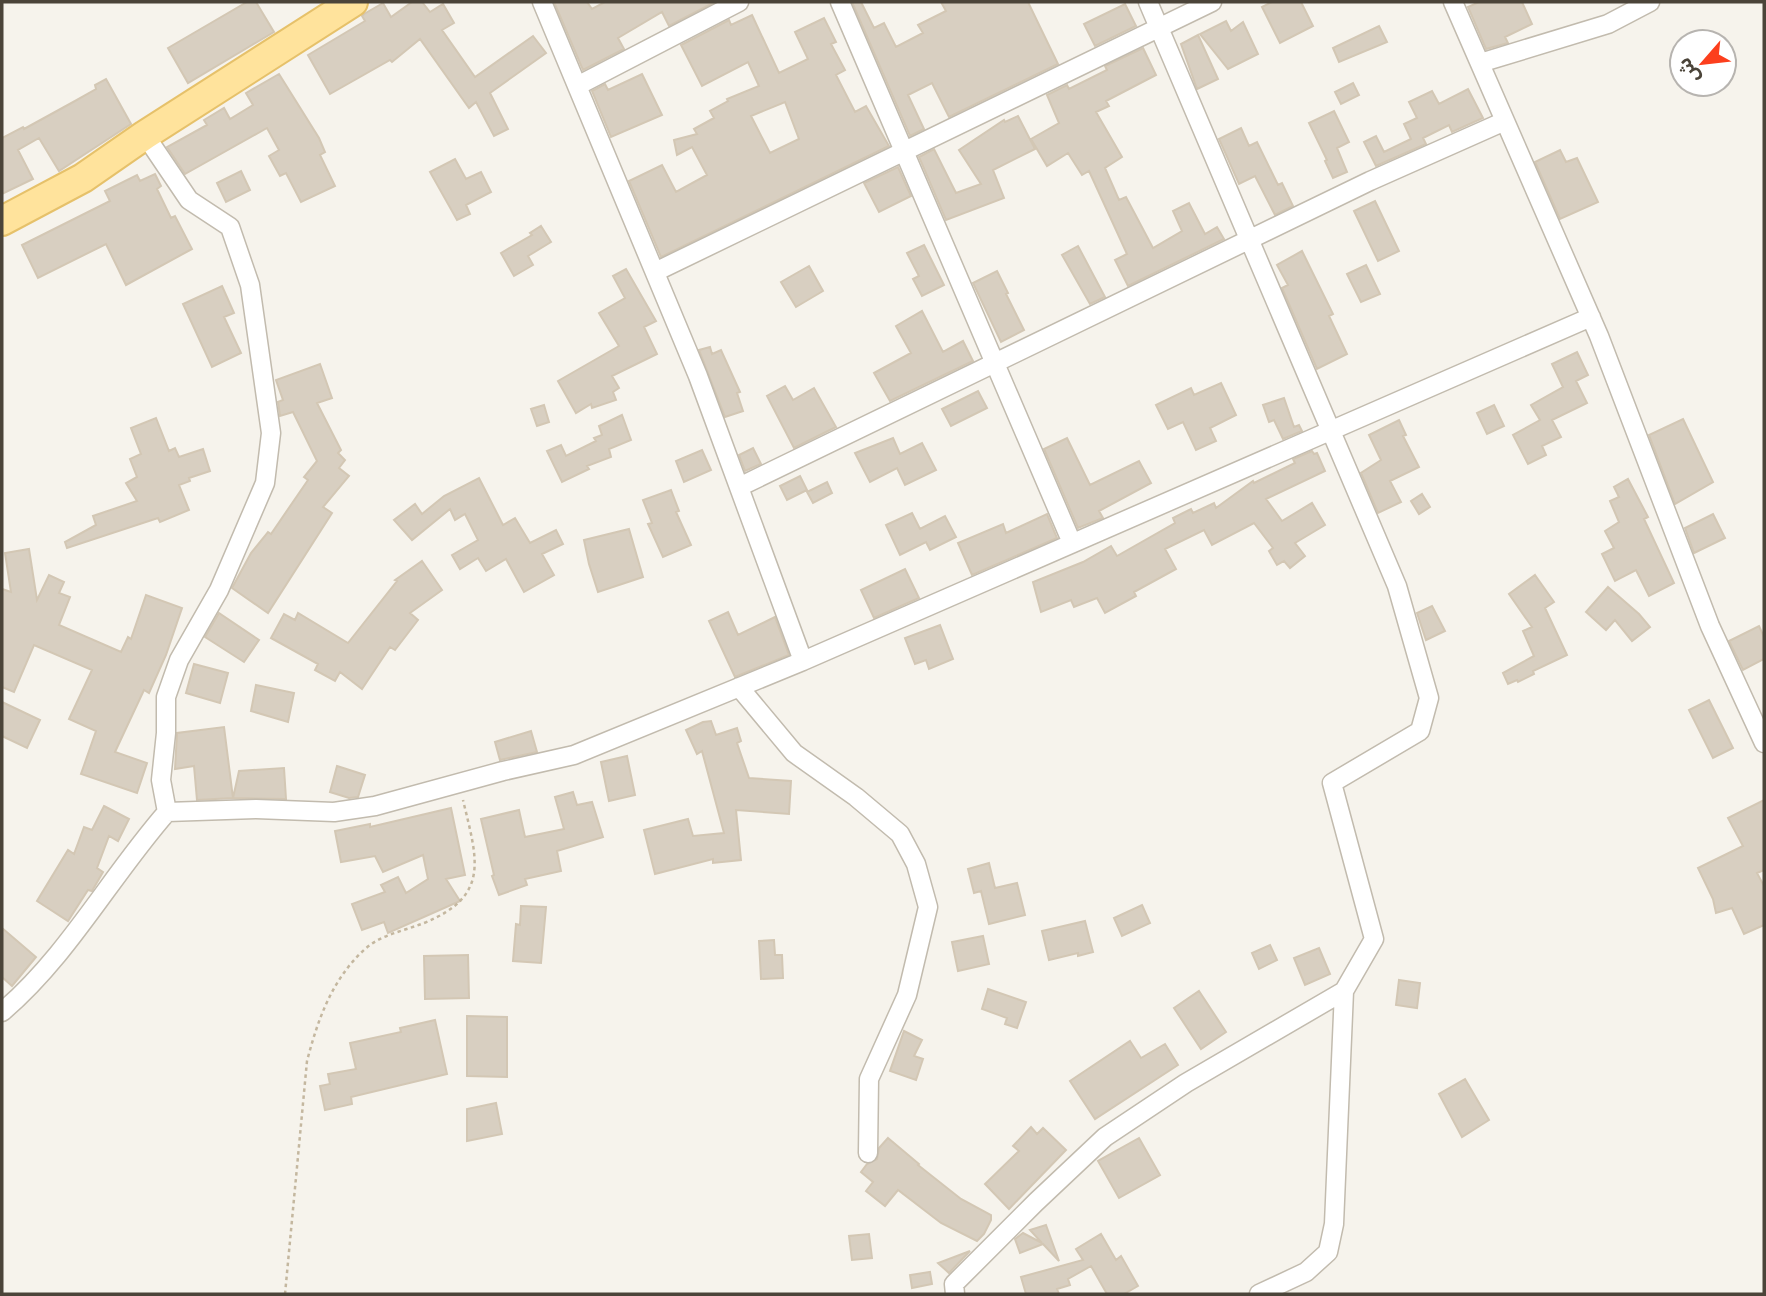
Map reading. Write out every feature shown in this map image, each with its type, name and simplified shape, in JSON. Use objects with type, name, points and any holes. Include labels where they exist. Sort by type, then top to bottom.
[{"type":"main road","points":[[2,221],[83,178],[145,135],[353,2]]},
{"type":"street","points":[[542,2],[698,376],[803,661]]},
{"type":"street","points":[[578,86],[739,2]]},
{"type":"street","points":[[840,2],[1072,543]]},
{"type":"street","points":[[1147,2],[1398,586],[1429,698],[1420,731],[1332,783],[1374,939],[1345,991],[1334,1224],[1328,1252],[1306,1272],[1259,1294]]},
{"type":"street","points":[[655,272],[1212,2]]},
{"type":"street","points":[[1453,2],[1591,317],[1710,626],[1764,743]]},
{"type":"street","points":[[1480,63],[1608,24],[1650,2]]},
{"type":"street","points":[[739,486],[1370,181],[1505,121]]},
{"type":"street","points":[[145,135],[189,200],[230,227],[250,285],[271,433],[265,483],[219,590],[179,660],[166,697],[166,733],[161,780],[167,812]]},
{"type":"street","points":[[2,1012],[30,988],[78,928],[136,847],[167,812],[256,809],[334,812],[374,806],[574,755],[803,661],[1591,317]]},
{"type":"street","points":[[739,687],[794,753],[856,797],[900,834],[916,864],[928,907],[907,995],[869,1079],[868,1153]]},
{"type":"street","points":[[955,1294],[954,1284],[1105,1137],[1186,1083],[1345,991]]},
{"type":"path","points":[[285,1294],[307,1061],[316,1030],[330,994],[348,967],[366,948],[385,936],[425,923],[457,906],[471,889],[476,867],[472,836],[459,783]]},
{"type":"building","points":[[247,2],[256,2],[274,32],[188,83],[168,48]]},
{"type":"building","points":[[412,2],[422,2],[430,12],[443,4],[454,23],[442,30],[475,77],[533,36],[546,53],[490,93],[508,129],[494,136],[476,102],[469,108],[420,39],[392,62],[390,60],[330,94],[308,55],[365,21],[362,16],[364,14],[383,3],[391,17]]},
{"type":"building","points":[[554,2],[587,2],[592,9],[605,2],[715,2],[669,26],[662,12],[618,38],[624,49],[583,70]]},
{"type":"building","points":[[852,2],[861,2],[874,28],[884,23],[896,47],[923,33],[918,25],[946,11],[941,2],[1028,2],[1058,64],[949,117],[932,83],[908,95],[924,129],[910,136]]},
{"type":"building","points":[[1272,2],[1301,2],[1313,26],[1280,43],[1262,7]]},
{"type":"building","points":[[1479,2],[1522,2],[1532,24],[1505,37],[1508,43],[1486,49],[1468,7]]},
{"type":"building","points":[[1125,4],[1136,26],[1095,46],[1084,24]]},
{"type":"building","points":[[752,15],[779,73],[808,59],[795,32],[824,18],[836,42],[831,44],[845,70],[836,75],[855,112],[866,106],[889,146],[661,257],[629,181],[662,165],[676,192],[707,175],[692,147],[677,155],[674,140],[697,134],[694,129],[714,118],[710,111],[728,101],[727,99],[759,86],[748,62],[702,86],[681,45],[729,20],[731,25]],"holes":[[[785,102],[799,139],[770,153],[751,116]]]},
{"type":"building","points":[[1226,21],[1231,31],[1243,22],[1258,54],[1228,69],[1200,34]]},
{"type":"building","points":[[1379,26],[1387,42],[1339,62],[1333,48]]},
{"type":"building","points":[[1198,35],[1218,79],[1197,89],[1181,44]]},
{"type":"building","points":[[1143,48],[1156,75],[1106,101],[1109,106],[1096,112],[1122,157],[1105,168],[1119,200],[1126,197],[1153,248],[1182,231],[1173,211],[1189,203],[1205,234],[1217,227],[1224,239],[1128,286],[1115,260],[1127,254],[1089,171],[1082,175],[1068,153],[1047,166],[1031,139],[1059,123],[1047,95],[1067,85],[1069,89],[1107,70],[1105,66]]},
{"type":"building","points":[[279,74],[319,138],[325,152],[320,155],[335,186],[301,202],[286,173],[280,176],[269,156],[279,150],[267,128],[185,174],[167,147],[207,125],[204,120],[224,108],[230,119],[253,105],[246,93]]},
{"type":"building","points":[[642,74],[662,115],[611,137],[592,91],[605,84],[608,90]]},
{"type":"building","points":[[106,79],[131,124],[59,171],[39,138],[18,150],[33,179],[2,194],[2,138],[75,101],[96,89],[95,85]]},
{"type":"building","points":[[1353,83],[1359,95],[1341,104],[1335,92]]},
{"type":"building","points":[[1468,89],[1483,118],[1452,132],[1449,125],[1423,138],[1426,144],[1376,166],[1364,142],[1376,136],[1384,152],[1411,139],[1404,124],[1417,118],[1409,102],[1432,91],[1439,104]]},
{"type":"building","points":[[1334,111],[1349,142],[1337,148],[1347,172],[1333,178],[1309,123]]},
{"type":"building","points":[[1018,116],[1035,149],[993,170],[1004,198],[946,220],[919,157],[934,149],[956,193],[981,184],[959,150],[1004,120],[1005,122]]},
{"type":"building","points":[[1241,128],[1249,146],[1257,142],[1278,185],[1282,183],[1293,206],[1275,215],[1255,176],[1239,184],[1219,139]]},
{"type":"building","points":[[1560,150],[1566,162],[1577,158],[1598,202],[1560,219],[1535,162]]},
{"type":"building","points":[[455,159],[466,179],[481,172],[491,192],[466,205],[470,214],[457,220],[430,172]]},
{"type":"building","points":[[898,167],[911,196],[879,212],[864,183]]},
{"type":"building","points":[[241,171],[250,190],[226,202],[217,183]]},
{"type":"building","points":[[155,174],[161,186],[157,189],[171,218],[175,216],[192,249],[126,285],[106,244],[38,278],[22,245],[110,201],[105,191],[137,175],[140,181]]},
{"type":"building","points":[[1375,201],[1399,251],[1378,261],[1354,211]]},
{"type":"building","points":[[541,226],[551,242],[528,256],[533,265],[514,276],[501,253],[532,235],[530,233]]},
{"type":"building","points":[[924,245],[944,285],[922,296],[913,279],[919,276],[907,253]]},
{"type":"building","points":[[1078,246],[1105,297],[1090,304],[1062,255]]},
{"type":"building","points":[[1302,251],[1333,314],[1329,316],[1347,354],[1317,369],[1282,288],[1288,285],[1277,265]]},
{"type":"building","points":[[1366,265],[1380,294],[1361,302],[1347,274]]},
{"type":"building","points":[[809,266],[823,291],[796,307],[781,282]]},
{"type":"building","points":[[626,269],[656,321],[644,327],[657,354],[612,376],[619,388],[613,392],[616,400],[592,408],[591,404],[576,413],[558,381],[619,346],[599,313],[625,298],[613,276]]},
{"type":"building","points":[[997,271],[1024,330],[1001,342],[973,283]]},
{"type":"building","points":[[222,286],[234,313],[224,317],[241,353],[212,367],[183,304]]},
{"type":"building","points":[[922,311],[943,352],[963,341],[973,361],[890,401],[874,373],[911,353],[896,326]]},
{"type":"building","points":[[710,347],[712,354],[721,350],[740,392],[737,393],[743,411],[725,417],[699,350]]},
{"type":"building","points":[[1577,352],[1588,375],[1576,381],[1587,403],[1552,420],[1561,437],[1542,446],[1546,455],[1528,464],[1513,435],[1540,420],[1531,405],[1563,387],[1552,364]]},
{"type":"building","points":[[320,364],[332,398],[317,403],[341,450],[338,453],[345,460],[339,468],[349,476],[323,507],[332,513],[268,613],[232,588],[251,553],[268,532],[271,534],[308,480],[304,477],[317,461],[293,412],[280,416],[278,402],[283,400],[276,380]]},
{"type":"building","points":[[1221,383],[1236,415],[1210,428],[1216,441],[1196,450],[1183,422],[1168,429],[1156,405],[1191,388],[1194,395]]},
{"type":"building","points":[[785,386],[793,400],[814,388],[836,427],[794,448],[767,396]]},
{"type":"building","points":[[978,391],[987,408],[951,426],[942,409]]},
{"type":"building","points":[[1284,398],[1294,427],[1299,425],[1302,431],[1283,439],[1274,420],[1269,422],[1263,405]]},
{"type":"building","points":[[544,405],[549,422],[537,426],[531,409]]},
{"type":"building","points":[[1494,405],[1504,426],[1487,434],[1477,413]]},
{"type":"building","points":[[622,415],[631,440],[609,449],[611,457],[587,466],[589,469],[562,482],[547,451],[561,445],[566,456],[596,441],[594,438],[602,435],[599,426]]},
{"type":"building","points":[[156,418],[169,451],[175,448],[179,457],[203,449],[210,471],[189,478],[190,481],[179,485],[189,510],[160,522],[158,518],[67,548],[65,542],[96,525],[93,516],[137,501],[126,483],[137,477],[130,459],[141,454],[131,428]]},
{"type":"building","points":[[1683,419],[1713,482],[1675,504],[1649,435]]},
{"type":"building","points":[[1399,420],[1406,435],[1403,436],[1419,467],[1390,481],[1401,502],[1378,513],[1361,473],[1381,460],[1369,435]]},
{"type":"building","points":[[893,438],[900,454],[922,443],[936,470],[905,485],[897,468],[870,482],[855,453]]},
{"type":"building","points":[[1067,438],[1090,485],[1139,461],[1151,483],[1099,511],[1103,518],[1078,528],[1044,449]]},
{"type":"building","points":[[753,448],[761,464],[745,471],[739,455]]},
{"type":"building","points":[[702,450],[711,470],[684,482],[676,461]]},
{"type":"building","points":[[1312,451],[1317,453],[1325,471],[1266,499],[1282,521],[1312,503],[1325,525],[1295,543],[1305,556],[1290,568],[1284,561],[1277,565],[1269,551],[1273,548],[1254,523],[1212,545],[1204,530],[1165,549],[1176,569],[1134,592],[1136,596],[1105,613],[1097,598],[1074,607],[1071,600],[1041,612],[1033,582],[1083,562],[1111,546],[1117,556],[1175,523],[1173,518],[1191,509],[1193,513],[1214,503],[1216,508],[1253,481],[1254,483],[1295,463],[1293,459]]},
{"type":"building","points":[[800,476],[807,490],[787,500],[780,486]]},
{"type":"building","points":[[479,478],[503,525],[515,518],[530,543],[556,530],[563,544],[542,554],[554,575],[524,592],[506,559],[486,571],[478,558],[460,569],[452,555],[478,540],[465,514],[455,520],[450,509],[412,540],[394,520],[415,504],[422,514],[444,496]]},
{"type":"building","points":[[1628,479],[1648,517],[1644,519],[1674,583],[1649,596],[1636,570],[1615,581],[1602,554],[1614,548],[1605,531],[1619,522],[1610,501],[1619,497],[1614,487]]},
{"type":"building","points":[[827,482],[832,493],[813,503],[807,492]]},
{"type":"building","points":[[671,490],[679,511],[676,512],[691,545],[663,557],[648,524],[652,523],[643,500]]},
{"type":"building","points":[[1422,494],[1430,507],[1419,514],[1411,501]]},
{"type":"building","points":[[912,513],[920,529],[945,516],[956,537],[930,550],[926,542],[900,555],[886,525]]},
{"type":"building","points":[[1047,514],[1057,538],[972,575],[958,543],[1003,524],[1006,533]]},
{"type":"building","points":[[1713,514],[1725,538],[1694,553],[1685,528]]},
{"type":"building","points":[[629,529],[643,577],[598,592],[584,540]]},
{"type":"building","points":[[29,549],[37,600],[49,575],[64,582],[59,593],[70,597],[59,625],[121,652],[128,637],[131,639],[146,595],[182,608],[149,693],[144,690],[115,752],[147,763],[137,793],[81,774],[96,731],[69,719],[92,670],[34,645],[14,692],[2,687],[2,589],[11,592],[5,553]]},
{"type":"building","points":[[422,561],[442,590],[410,613],[418,620],[395,650],[390,647],[362,689],[340,672],[335,681],[315,670],[318,664],[271,638],[284,614],[295,620],[298,613],[348,643],[397,581],[395,580]]},
{"type":"building","points":[[905,569],[919,598],[874,618],[861,590]]},
{"type":"building","points":[[1535,575],[1554,602],[1545,608],[1567,655],[1533,671],[1534,674],[1518,682],[1517,680],[1508,684],[1503,673],[1534,656],[1523,631],[1532,627],[1509,594]]},
{"type":"building","points":[[1608,587],[1650,627],[1632,641],[1615,620],[1606,630],[1586,612]]},
{"type":"building","points":[[1432,606],[1445,631],[1426,640],[1417,613]]},
{"type":"building","points":[[728,612],[738,635],[775,617],[789,655],[735,677],[709,621]]},
{"type":"building","points":[[219,613],[259,640],[244,662],[205,637]]},
{"type":"building","points":[[940,625],[953,659],[929,669],[926,660],[915,664],[905,638]]},
{"type":"building","points":[[1759,626],[1764,637],[1764,659],[1743,670],[1729,641]]},
{"type":"building","points":[[194,664],[228,673],[220,703],[186,693]]},
{"type":"building","points":[[256,685],[294,693],[288,722],[251,711]]},
{"type":"building","points":[[1709,700],[1733,748],[1713,758],[1689,710]]},
{"type":"building","points":[[2,702],[40,720],[27,748],[2,736]]},
{"type":"building","points":[[711,721],[716,735],[737,728],[741,741],[737,743],[749,778],[791,781],[789,814],[736,810],[741,860],[713,863],[713,859],[655,874],[644,830],[688,819],[693,836],[724,833],[702,751],[697,754],[686,730]]},
{"type":"building","points":[[224,727],[233,798],[197,800],[194,766],[175,769],[177,733]]},
{"type":"building","points":[[531,731],[537,752],[500,760],[495,742]]},
{"type":"building","points":[[627,756],[635,795],[609,801],[601,762]]},
{"type":"building","points":[[337,766],[365,775],[358,797],[349,798],[330,792]]},
{"type":"building","points":[[284,768],[286,799],[233,798],[239,771]]},
{"type":"building","points":[[573,792],[577,805],[592,802],[603,837],[557,851],[561,871],[525,879],[527,885],[499,895],[492,876],[494,875],[481,819],[519,810],[525,837],[564,829],[555,797]]},
{"type":"building","points":[[1764,800],[1764,870],[1757,873],[1764,886],[1764,925],[1744,934],[1732,908],[1716,913],[1713,899],[1698,868],[1743,846],[1728,818]]},
{"type":"building","points":[[104,806],[129,819],[118,841],[109,836],[97,868],[103,872],[68,921],[37,901],[68,850],[74,854],[84,827],[92,830]]},
{"type":"building","points":[[451,808],[465,875],[446,879],[460,901],[388,933],[384,922],[362,930],[352,904],[385,892],[381,885],[398,877],[406,893],[428,879],[423,855],[383,872],[375,856],[341,862],[335,831],[370,824],[370,827]]},
{"type":"building","points":[[989,863],[995,888],[1017,883],[1025,915],[989,924],[981,891],[974,893],[968,869]]},
{"type":"building","points":[[1142,905],[1150,923],[1122,936],[1114,918]]},
{"type":"building","points":[[521,906],[546,907],[541,963],[513,961],[516,924],[520,925]]},
{"type":"building","points":[[1085,921],[1093,952],[1049,960],[1042,931]]},
{"type":"building","points":[[2,928],[36,957],[12,986],[2,977]]},
{"type":"building","points":[[983,936],[989,964],[958,971],[952,942]]},
{"type":"building","points":[[774,940],[775,955],[782,955],[783,978],[761,979],[759,941]]},
{"type":"building","points":[[1270,945],[1277,960],[1259,969],[1252,953]]},
{"type":"building","points":[[1319,948],[1330,974],[1305,985],[1294,958]]},
{"type":"building","points":[[468,955],[469,998],[425,999],[424,956]]},
{"type":"building","points":[[1399,980],[1420,983],[1417,1008],[1396,1005]]},
{"type":"building","points":[[988,989],[1026,1002],[1017,1028],[1005,1024],[1007,1018],[982,1009]]},
{"type":"building","points":[[1199,991],[1226,1032],[1201,1049],[1174,1008]]},
{"type":"building","points":[[467,1016],[507,1017],[507,1077],[467,1076]]},
{"type":"building","points":[[435,1020],[447,1074],[351,1097],[352,1104],[325,1110],[320,1086],[330,1084],[328,1074],[356,1069],[350,1043],[401,1032],[400,1028]]},
{"type":"building","points":[[904,1031],[922,1040],[914,1056],[923,1059],[916,1080],[890,1071]]},
{"type":"building","points":[[1130,1041],[1141,1058],[1165,1044],[1178,1065],[1095,1119],[1070,1081]]},
{"type":"building","points":[[1465,1079],[1489,1120],[1462,1137],[1439,1094]]},
{"type":"building","points":[[496,1103],[502,1134],[467,1141],[467,1109]]},
{"type":"building","points":[[1031,1127],[1037,1134],[1043,1128],[1066,1150],[1009,1209],[985,1184],[1019,1151],[1013,1146]]},
{"type":"building","points":[[888,1138],[961,1199],[991,1215],[984,1234],[977,1241],[941,1223],[898,1190],[885,1206],[866,1191],[873,1182],[861,1172],[867,1164],[877,1159],[879,1148]]},
{"type":"building","points":[[1139,1138],[1160,1175],[1119,1198],[1098,1161]]},
{"type":"building","points":[[1046,1225],[1059,1261],[1043,1244],[1020,1253],[1015,1239],[1023,1233],[1042,1243],[1030,1230]]},
{"type":"building","points":[[869,1234],[872,1258],[852,1260],[849,1236]]},
{"type":"building","points":[[1101,1234],[1116,1260],[1121,1256],[1138,1286],[1124,1294],[1107,1294],[1091,1266],[1068,1279],[1070,1285],[1057,1289],[1059,1294],[1026,1294],[1021,1277],[1083,1260],[1076,1249]]},
{"type":"building","points":[[970,1251],[949,1273],[938,1263]]},
{"type":"building","points":[[930,1272],[932,1284],[912,1288],[910,1275]]}]
